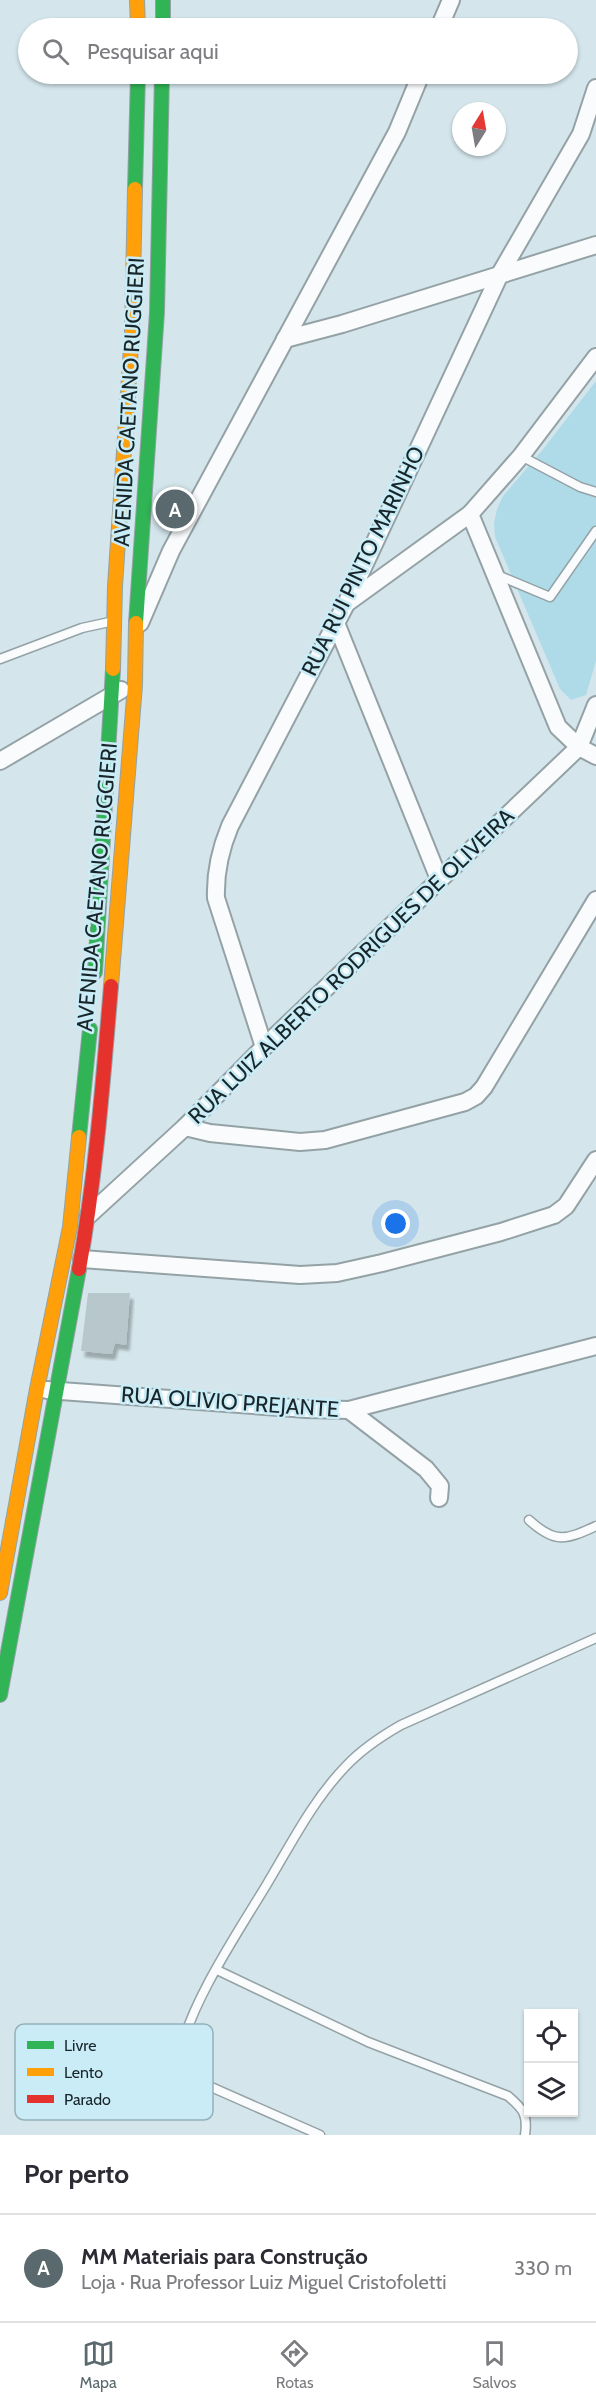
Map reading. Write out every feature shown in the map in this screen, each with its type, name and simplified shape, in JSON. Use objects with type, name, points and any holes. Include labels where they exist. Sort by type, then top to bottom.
[{"type":"main road","points":[[137,0],[138,18]]},
{"type":"main road","points":[[162,18],[163,0]]},
{"type":"main road","name":"AVENIDA CAETANO RUGGIERI","points":[[94,984],[113,694],[115,586],[132,332],[138,84]]},
{"type":"main road","name":"AVENIDA CAETANO RUGGIERI","points":[[0,1695],[82,1259],[99,1129],[135,685],[135,633],[157,312],[162,84]]},
{"type":"main road","name":"AVENIDA CAETANO RUGGIERI","points":[[0,1593],[37,1389],[70,1227],[91,1017]]},
{"type":"street","points":[[443,18],[451,0]]},
{"type":"street","points":[[135,633],[171,550],[396,132],[417,84]]},
{"type":"street","name":"RUA RUI PINTO MARINHO","points":[[264,1047],[216,898],[215,880],[220,850],[230,826],[346,604],[500,274],[580,134],[596,88]]},
{"type":"street","points":[[285,339],[342,324],[596,245]]},
{"type":"street","points":[[346,604],[470,514],[521,456],[596,357]]},
{"type":"street","points":[[470,514],[558,727],[579,747],[596,756]]},
{"type":"street","points":[[115,586],[140,576],[171,550]]},
{"type":"street","points":[[336,623],[439,879]]},
{"type":"street","points":[[0,761],[113,694],[135,685]]},
{"type":"street","name":"RUA LUIZ ALBERTO RODRIGUES DE OLIVEIRA","points":[[89,1215],[185,1127],[264,1047],[579,747],[596,705]]},
{"type":"street","points":[[185,1127],[210,1134],[300,1142],[325,1140],[471,1099],[484,1087],[596,900]]},
{"type":"street","points":[[82,1259],[300,1275],[337,1272],[426,1252],[554,1215],[566,1206],[596,1160]]},
{"type":"street","name":"RUA OLIVIO PREJANTE","points":[[37,1389],[348,1410],[596,1346]]},
{"type":"street","points":[[348,1410],[430,1473],[440,1486],[439,1498]]},
{"type":"lane","points":[[521,456],[580,488],[596,492]]},
{"type":"lane","points":[[495,574],[550,597],[596,531]]},
{"type":"lane","points":[[0,659],[82,628],[114,621]]},
{"type":"lane","points":[[529,1520],[539,1530],[558,1539],[571,1537],[596,1526]]},
{"type":"lane","points":[[191,2024],[217,1970],[311,1812],[345,1767],[371,1743],[420,1716],[596,1638]]},
{"type":"lane","points":[[217,1970],[368,2042],[508,2096],[523,2109],[527,2124],[525,2135]]},
{"type":"lane","points":[[213,2088],[320,2135]]},
{"type":"shaded area","points":[[596,381],[596,661],[586,695],[571,700],[560,689],[495,537],[494,523],[503,496]]},
{"type":"building","points":[[88,1293],[130,1293],[126,1345],[115,1343],[112,1354],[81,1351]]},
{"type":"traffic: fast","points":[[163,0],[163,18]]},
{"type":"traffic: fast","points":[[135,189],[138,84]]},
{"type":"traffic: fast","points":[[136,623],[157,312],[162,84]]},
{"type":"traffic: fast","points":[[95,972],[113,669]]},
{"type":"traffic: fast","points":[[79,1137],[90,1029]]},
{"type":"traffic: fast","points":[[0,1695],[79,1269]]},
{"type":"traffic: slow","points":[[137,0],[138,18]]},
{"type":"traffic: slow","points":[[113,669],[115,586],[132,332],[135,189]]},
{"type":"traffic: slow","points":[[111,986],[135,685],[136,623]]},
{"type":"traffic: slow","points":[[0,1593],[37,1389],[70,1227],[79,1137]]},
{"type":"traffic: jam","points":[[79,1269],[102,1093],[111,986]]},
{"type":"place","name":"MM Materiais para Construção","points":[[175,509]]}]
